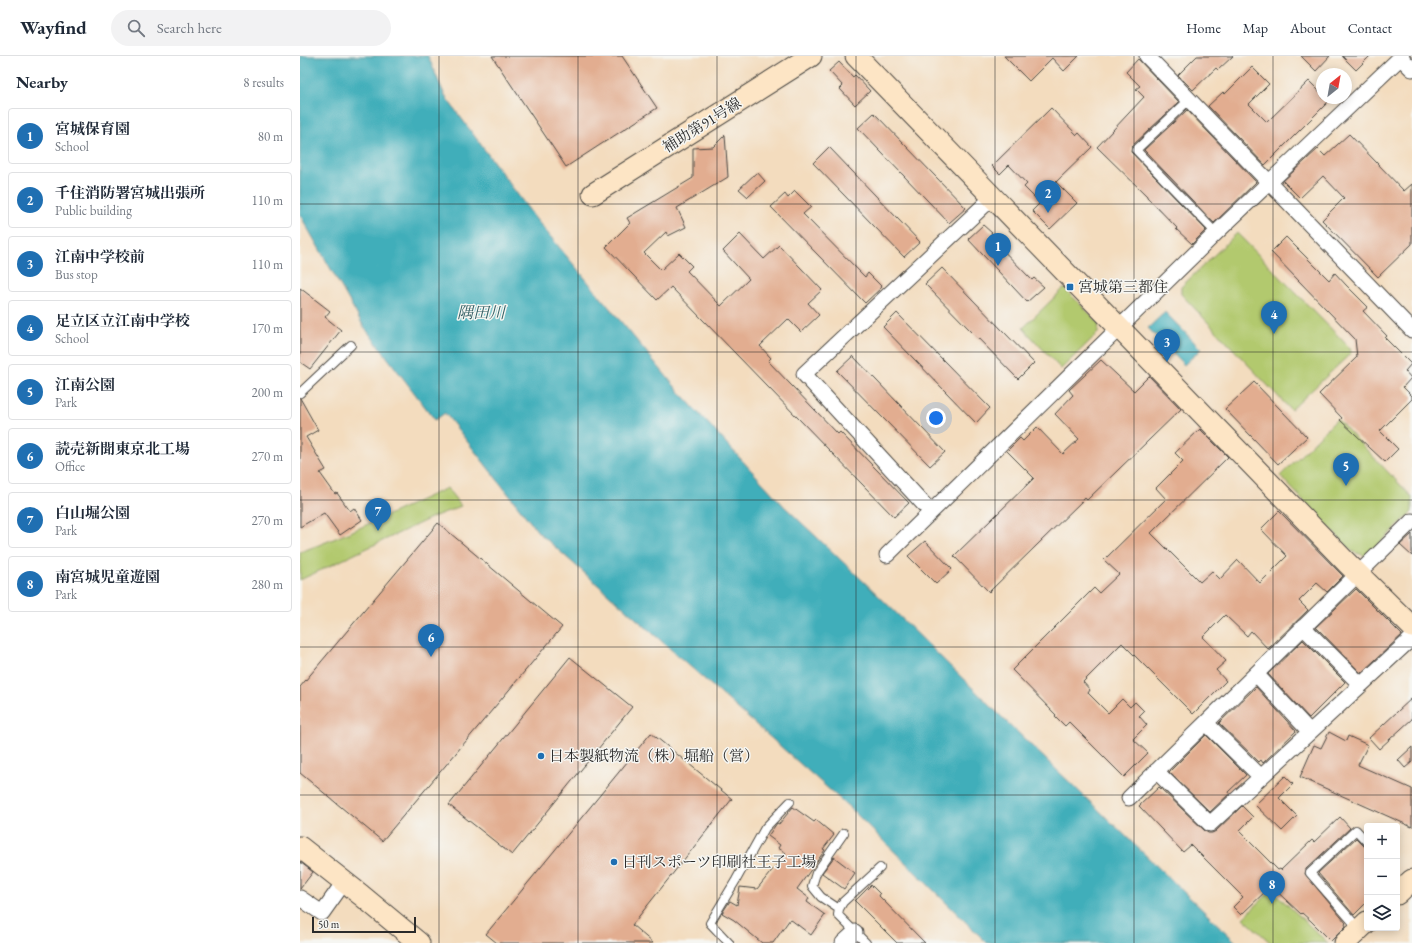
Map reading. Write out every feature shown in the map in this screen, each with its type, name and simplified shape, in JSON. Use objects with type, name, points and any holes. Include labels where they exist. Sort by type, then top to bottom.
[{"type":"street","name":"補助第91号線","points":[[593,194],[811,56]]},
{"type":"street","points":[[856,56],[1357,573],[1410,625],[1361,685],[1210,824],[1156,771]]},
{"type":"street","points":[[1147,56],[1412,330]]},
{"type":"street","points":[[887,555],[1268,182],[1400,56],[1412,69]]},
{"type":"street","points":[[931,512],[804,374],[993,197]]},
{"type":"street","points":[[1129,798],[1304,627],[1357,573],[1412,521]]},
{"type":"street","points":[[1304,627],[1361,685]]},
{"type":"street","points":[[1256,674],[1310,732]]},
{"type":"street","points":[[1206,723],[1261,777]]},
{"type":"street","points":[[300,847],[419,943]]},
{"type":"street","points":[[300,898],[322,914],[344,882]]},
{"type":"street","points":[[843,943],[855,932]]},
{"type":"lane","points":[[1189,100],[1136,150],[1216,233]]},
{"type":"lane","points":[[300,393],[351,344]]},
{"type":"lane","points":[[729,943],[710,923],[766,828],[790,802]]},
{"type":"lane","points":[[1357,932],[1310,873],[1356,830],[1364,839]]},
{"type":"lane","points":[[839,909],[821,897],[812,886],[816,872],[844,833]]},
{"type":"lane","points":[[866,943],[838,915],[839,909],[843,902],[880,868]]},
{"type":"green space","points":[[1237,233],[1350,348],[1351,353],[1291,410],[1181,294],[1181,287]]},
{"type":"green space","points":[[1064,288],[1099,323],[1098,333],[1061,369],[1023,328]]},
{"type":"green space","points":[[1337,419],[1412,497],[1412,512],[1367,556],[1353,552],[1280,476]]},
{"type":"green space","points":[[447,488],[461,506],[433,517],[300,580],[300,552],[356,530]]},
{"type":"green space","points":[[1272,890],[1328,943],[1271,943],[1243,918]]},
{"type":"water","name":"隅田川","points":[[300,56],[428,56],[445,96],[535,218],[682,395],[784,506],[1237,943],[987,943],[849,807],[538,532],[445,413],[435,420],[364,327],[300,215]]},
{"type":"water","points":[[1165,312],[1201,349],[1184,365],[1148,328]]},
{"type":"building","points":[[492,56],[622,56],[657,108],[566,167]]},
{"type":"building","points":[[1004,56],[1079,56],[1064,71],[1052,58],[1029,81]]},
{"type":"building","points":[[1197,56],[1233,56],[1218,70],[1216,68],[1193,90],[1178,75]]},
{"type":"building","points":[[1301,56],[1330,56],[1319,68],[1316,68],[1316,71]]},
{"type":"building","points":[[1342,56],[1370,56],[1356,70]]},
{"type":"building","points":[[1138,59],[1179,102],[1132,146],[1131,152],[1206,230],[1192,244],[1176,229],[1177,228],[1147,196],[1097,147],[1144,97],[1136,89],[1140,86],[1126,72]]},
{"type":"building","points":[[839,62],[853,77],[855,75],[870,91],[855,105],[840,89],[843,86],[829,71]]},
{"type":"building","points":[[1252,67],[1269,84],[1249,104],[1267,122],[1309,81],[1316,88],[1316,104],[1326,104],[1265,165],[1208,106],[1223,92],[1225,94]]},
{"type":"building","points":[[1051,108],[1077,135],[1079,133],[1092,147],[1056,182],[1077,203],[1050,229],[1032,211],[1040,203],[1024,187],[1027,184],[1009,165],[1000,174],[992,166]]},
{"type":"building","points":[[1187,110],[1256,182],[1214,223],[1144,150]]},
{"type":"building","points":[[874,113],[966,208],[949,223],[858,128]]},
{"type":"building","points":[[1349,134],[1404,191],[1412,184],[1412,244],[1378,277],[1322,220],[1344,198],[1323,176],[1300,198],[1283,181],[1318,149],[1325,156]]},
{"type":"building","points":[[725,135],[728,177],[677,208],[686,227],[668,236],[666,232],[644,253],[661,270],[679,253],[692,266],[687,271],[721,306],[749,279],[723,251],[740,234],[764,259],[779,245],[822,290],[808,303],[819,315],[801,332],[788,319],[760,346],[771,358],[768,361],[838,434],[840,432],[909,503],[894,517],[671,287],[657,300],[606,247],[630,223],[627,218],[693,178],[693,148],[713,147]]},
{"type":"building","points":[[829,147],[920,242],[904,257],[813,163]]},
{"type":"building","points":[[757,172],[765,181],[748,197],[739,189]]},
{"type":"building","points":[[795,191],[811,207],[803,214],[865,277],[868,273],[882,287],[865,303],[771,207],[785,194],[788,198]]},
{"type":"building","points":[[983,225],[992,233],[989,236],[1032,280],[1034,278],[1044,287],[1027,302],[968,239]]},
{"type":"building","points":[[1286,237],[1329,280],[1335,273],[1368,307],[1363,311],[1387,336],[1385,338],[1411,364],[1405,371],[1411,378],[1403,387],[1412,396],[1412,399],[1380,431],[1398,449],[1385,462],[1340,420],[1342,418],[1319,394],[1357,357],[1355,339],[1271,252]]},
{"type":"building","points":[[942,268],[1034,363],[1018,379],[925,284]]},
{"type":"building","points":[[300,288],[330,311],[325,317],[341,330],[310,369],[300,362]]},
{"type":"building","points":[[897,313],[990,408],[976,423],[883,327]]},
{"type":"building","points":[[853,356],[945,452],[930,466],[837,371]]},
{"type":"building","points":[[1101,360],[1134,391],[1149,376],[1181,409],[1087,500],[1085,498],[989,592],[954,556],[1034,478],[1007,451],[1020,438],[1023,441],[1037,427],[1063,454],[1079,439],[1055,414],[1073,395],[1069,390]]},
{"type":"building","points":[[1254,382],[1307,437],[1278,464],[1225,409]]},
{"type":"building","points":[[300,398],[318,430],[306,437],[326,470],[320,473],[335,494],[337,493],[350,511],[354,508],[362,520],[340,535],[324,513],[300,527]]},
{"type":"building","points":[[1200,429],[1228,457],[1151,533],[1200,582],[1212,571],[1220,579],[1238,560],[1260,583],[1287,556],[1261,529],[1279,511],[1343,576],[1327,592],[1317,583],[1299,601],[1308,610],[1268,649],[1251,631],[1247,636],[1225,615],[1203,637],[1226,661],[1216,670],[1226,681],[1193,714],[1122,643],[1083,682],[1090,690],[1088,693],[1108,713],[1122,699],[1130,707],[1135,702],[1144,711],[1139,716],[1147,725],[1133,739],[1148,753],[1124,777],[1069,722],[1065,726],[1012,670],[1094,588],[1099,593],[1119,574],[1104,560],[1166,499],[1156,488],[1183,461],[1175,453]]},
{"type":"building","points":[[438,523],[562,627],[382,841],[300,773],[300,687]]},
{"type":"building","points":[[1412,534],[1412,556],[1400,545]]},
{"type":"building","points":[[925,541],[952,569],[936,584],[908,556]]},
{"type":"building","points":[[1356,589],[1402,635],[1361,673],[1316,627]]},
{"type":"building","points":[[1303,640],[1345,682],[1309,718],[1268,674]]},
{"type":"building","name":"日本製紙物流（株）堀船（営）","points":[[570,657],[632,707],[512,855],[449,805]]},
{"type":"building","points":[[1256,687],[1296,731],[1263,763],[1261,760],[1259,762],[1219,723]]},
{"type":"building","points":[[1412,698],[1412,719],[1379,749],[1369,738]]},
{"type":"building","points":[[1329,732],[1346,741],[1348,736],[1368,745],[1358,765],[1412,789],[1412,827],[1300,777],[1314,745],[1321,748]]},
{"type":"building","name":"日刊スポーツ印刷社王子工場","points":[[651,733],[732,799],[632,925],[653,943],[497,943],[486,934]]},
{"type":"building","points":[[1206,735],[1246,775],[1210,812],[1169,772]]},
{"type":"building","points":[[1412,747],[1412,762],[1405,768],[1398,760]]},
{"type":"building","points":[[1285,776],[1293,784],[1279,798],[1297,816],[1282,831],[1255,805]]},
{"type":"building","points":[[1159,787],[1208,833],[1216,831],[1242,806],[1253,817],[1239,831],[1278,870],[1281,870],[1312,840],[1314,842],[1340,817],[1350,828],[1306,869],[1305,874],[1346,923],[1346,926],[1331,941],[1311,921],[1302,913],[1301,914],[1271,886],[1241,915],[1233,907],[1243,897],[1191,845],[1183,852],[1139,806]]},
{"type":"building","points":[[793,807],[814,822],[816,820],[834,835],[797,889],[809,898],[807,902],[825,915],[811,935],[790,919],[773,943],[762,943],[734,920],[722,913],[730,901],[737,905],[740,887],[757,889],[786,853],[778,848],[780,845],[768,836],[777,823],[779,824]]},
{"type":"building","points":[[1356,838],[1364,846],[1364,905],[1354,915],[1318,873]]},
{"type":"building","points":[[834,857],[855,873],[844,889],[822,873]]},
{"type":"building","points":[[300,862],[313,872],[300,889]]},
{"type":"building","points":[[871,885],[880,894],[879,896],[925,943],[897,943],[855,901]]},
{"type":"place","name":"千住消防署宮城出張所","points":[[1048,213]]},
{"type":"place","name":"宮城保育園","points":[[998,266]]},
{"type":"place","name":"宮城第三都住","points":[[1070,287]]},
{"type":"place","name":"足立区立江南中学校","points":[[1274,334]]},
{"type":"place","name":"江南中学校前","points":[[1167,362]]},
{"type":"place","name":"江南公園","points":[[1346,486]]},
{"type":"place","name":"白山堀公園","points":[[378,531]]},
{"type":"place","name":"読売新聞東京北工場","points":[[431,657]]},
{"type":"place","name":"日本製紙物流（株）堀船（営）","points":[[541,756]]},
{"type":"place","name":"日刊スポーツ印刷社王子工場","points":[[614,862]]},
{"type":"place","name":"南宮城児童遊園","points":[[1272,904]]}]
